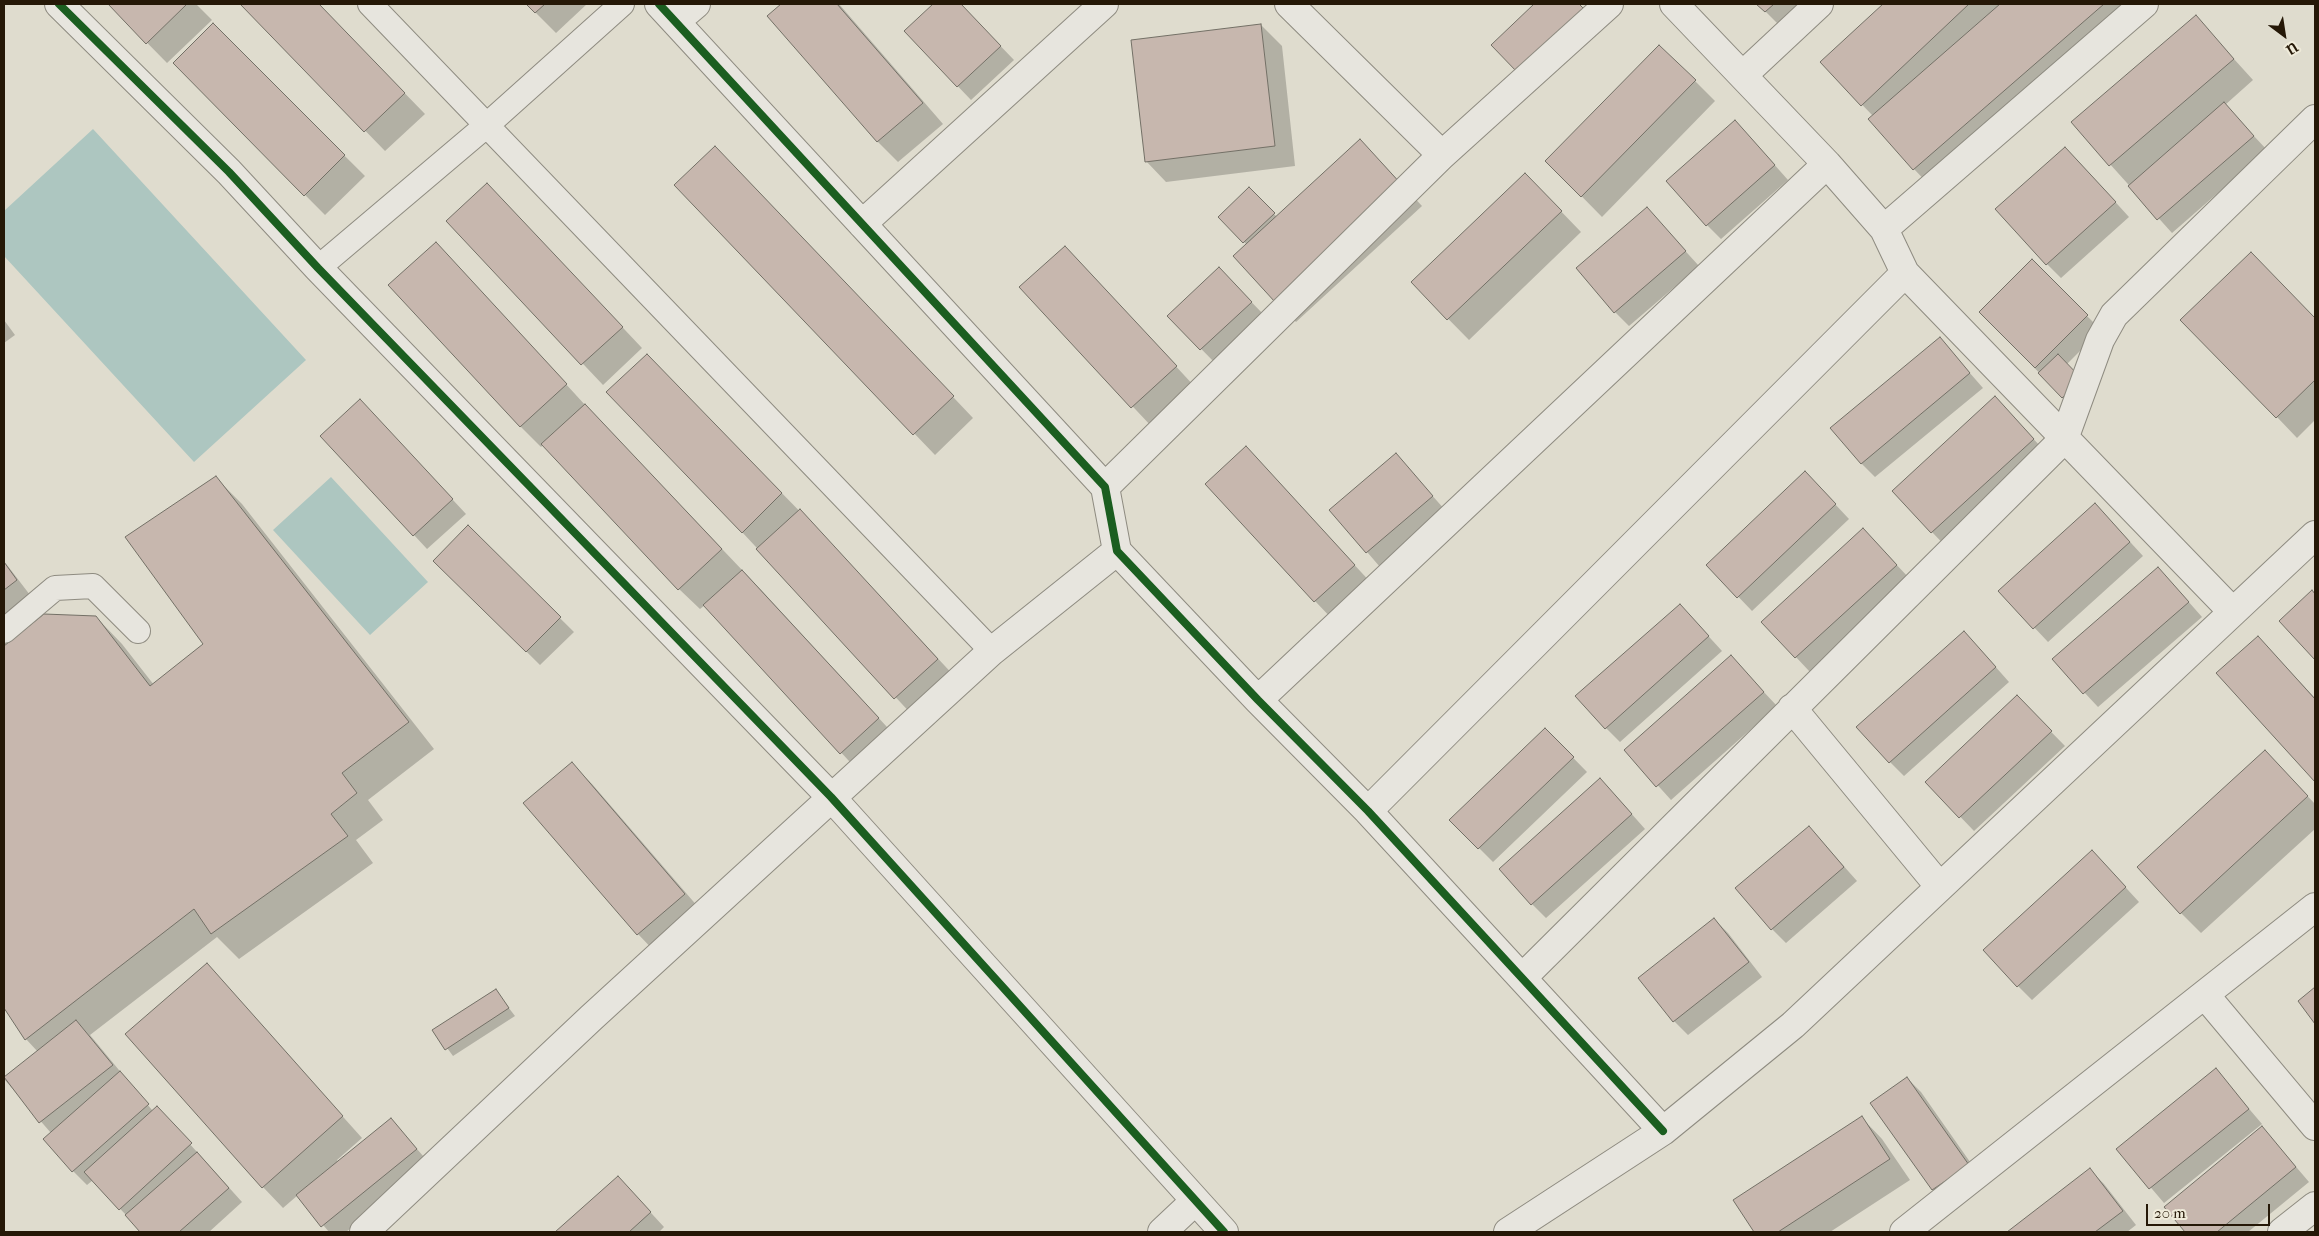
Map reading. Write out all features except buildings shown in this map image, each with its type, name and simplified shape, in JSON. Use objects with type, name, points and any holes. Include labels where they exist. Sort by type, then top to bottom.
[{"type":"street","points":[[59,4],[229,172],[318,268],[831,797],[1224,1232]]},
{"type":"street","points":[[862,224],[1104,4]]},
{"type":"street","points":[[1289,4],[1442,156]]},
{"type":"street","points":[[1105,487],[1442,156],[1609,4]]},
{"type":"street","points":[[1674,4],[1827,164],[1884,229],[1905,273],[2232,611]]},
{"type":"street","points":[[1743,75],[1819,4]]},
{"type":"street","points":[[1884,229],[2144,4]]},
{"type":"street","points":[[677,10],[862,224],[1105,487],[1118,551],[1258,700],[1368,811],[1663,1131]]},
{"type":"street","points":[[1522,978],[2064,439],[2100,340],[2114,315],[2315,119]]},
{"type":"street","points":[[1258,700],[1827,164]]},
{"type":"street","points":[[1368,811],[1905,273]]},
{"type":"street","points":[[1508,1232],[1663,1131],[1793,1025],[2315,535]]},
{"type":"street","points":[[376,1228],[831,797],[992,651],[1118,551]]},
{"type":"street","points":[[1792,708],[1940,887]]},
{"type":"street","points":[[1904,1232],[2315,907]]},
{"type":"street","points":[[2205,995],[2315,1126]]},
{"type":"street","points":[[1162,1232],[1195,1201]]},
{"type":"street","points":[[2282,1232],[2315,1206]]},
{"type":"lane","points":[[370,4],[992,651]]},
{"type":"lane","points":[[318,268],[487,125],[622,4]]},
{"type":"lane","points":[[4,631],[55,588],[93,586],[138,631]]},
{"type":"water","points":[[93,129],[306,360],[194,462],[4,256],[4,211]]},
{"type":"water","points":[[331,477],[428,582],[370,635],[273,530]]},
{"type":"cycle path","points":[[59,4],[229,172],[318,268],[831,797],[1224,1232]]},
{"type":"cycle path","points":[[659,4],[1105,487],[1117,551],[1258,700],[1368,811],[1663,1131]]}]
